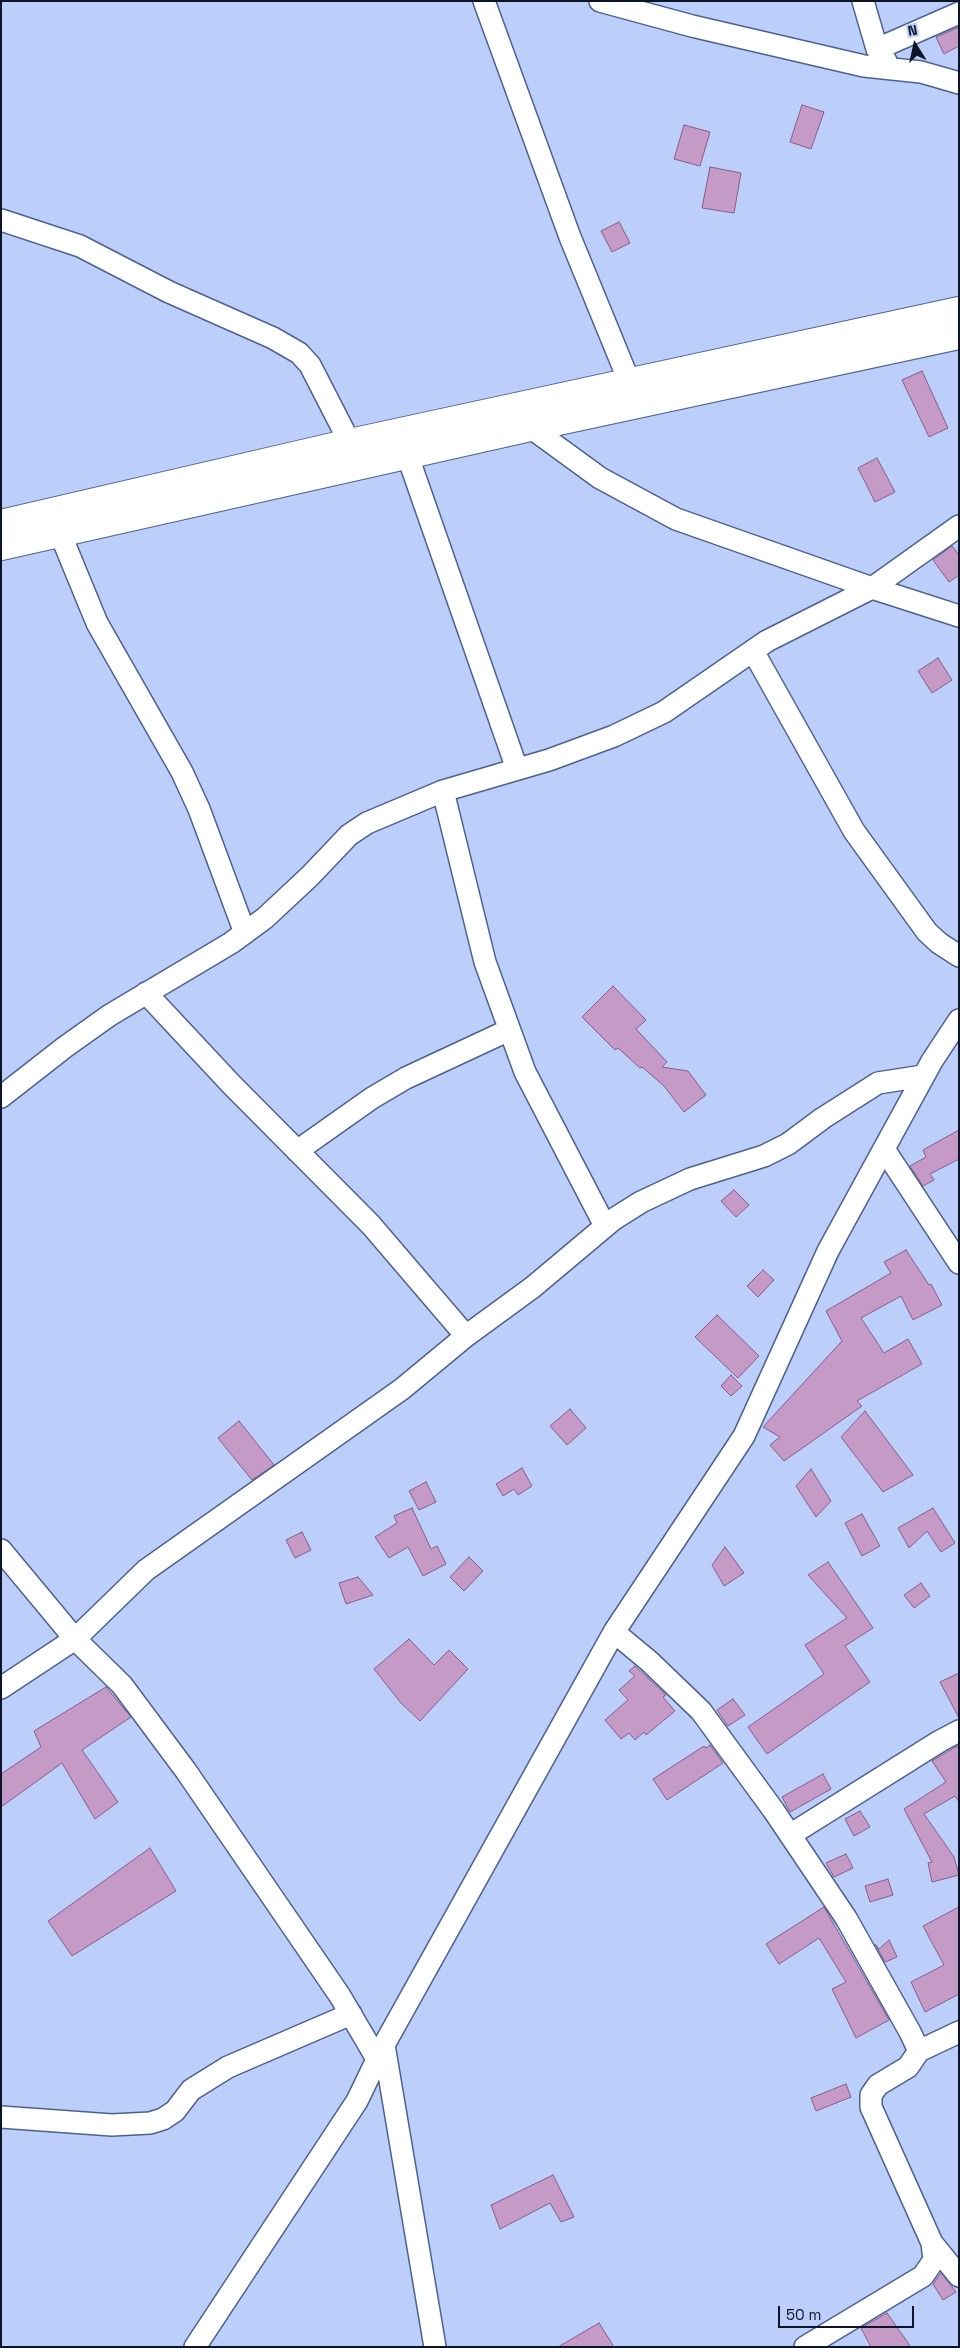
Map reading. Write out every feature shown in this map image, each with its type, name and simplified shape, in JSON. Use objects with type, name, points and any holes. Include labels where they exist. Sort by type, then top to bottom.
[{"type":"main road","points":[[1,524],[350,443],[959,311]]},
{"type":"main road","points":[[1,546],[530,427],[959,335]]},
{"type":"street","points":[[484,1],[570,237],[629,381]]},
{"type":"street","points":[[600,1],[854,64],[921,72],[959,83]]},
{"type":"street","points":[[863,1],[877,49],[893,69]]},
{"type":"street","points":[[877,49],[959,14]]},
{"type":"street","points":[[1,220],[80,246],[170,292],[273,338],[299,353],[310,365],[350,443]]},
{"type":"street","points":[[530,427],[600,478],[676,519],[872,588],[959,616]]},
{"type":"street","points":[[408,454],[517,769]]},
{"type":"street","points":[[1,1097],[65,1046],[146,993],[192,968],[245,933],[310,876],[349,835],[367,823],[443,791],[517,769],[614,736],[664,712],[752,651],[872,588],[959,526]]},
{"type":"street","points":[[60,533],[97,623],[182,772],[199,809],[245,933]]},
{"type":"street","points":[[752,651],[854,831],[927,932],[939,943],[959,956]]},
{"type":"street","points":[[443,791],[485,962],[509,1030],[525,1072],[605,1226]]},
{"type":"street","points":[[146,993],[371,1226],[466,1336]]},
{"type":"street","points":[[195,2347],[356,2101],[380,2052],[614,1632],[744,1436],[828,1251],[923,1076],[959,1020]]},
{"type":"street","points":[[297,1151],[372,1098],[406,1078],[509,1030]]},
{"type":"street","points":[[1,1688],[75,1639],[146,1570],[402,1389],[466,1336],[533,1287],[605,1226],[641,1202],[690,1179],[764,1156],[788,1144],[823,1118],[878,1083],[923,1076]]},
{"type":"street","points":[[884,1148],[959,1263]]},
{"type":"street","points":[[1,1550],[75,1639],[122,1685],[186,1771],[351,2014],[380,2052],[435,2347]]},
{"type":"street","points":[[614,1632],[649,1661],[700,1712],[790,1835],[846,1918],[919,2051]]},
{"type":"street","points":[[790,1835],[959,1731]]},
{"type":"street","points":[[1,2118],[112,2125],[150,2124],[163,2119],[175,2111],[191,2090],[228,2067],[351,2014]]},
{"type":"street","points":[[959,2032],[919,2051],[908,2067],[878,2085],[871,2095],[870,2107],[932,2244],[959,2276]]},
{"type":"street","points":[[805,2347],[923,2276],[934,2260],[932,2244]]},
{"type":"building","points":[[959,27],[959,46],[944,54],[936,37]]},
{"type":"building","points":[[802,105],[824,112],[811,149],[790,142]]},
{"type":"building","points":[[684,125],[710,132],[700,166],[674,159]]},
{"type":"building","points":[[710,167],[741,173],[734,213],[702,208]]},
{"type":"building","points":[[619,222],[630,243],[612,252],[601,231]]},
{"type":"building","points":[[922,371],[948,428],[929,437],[902,380]]},
{"type":"building","points":[[877,458],[895,492],[875,502],[858,468]]},
{"type":"building","points":[[952,546],[959,555],[959,575],[949,582],[933,560]]},
{"type":"building","points":[[938,658],[952,680],[932,693],[918,671]]},
{"type":"building","points":[[613,986],[646,1020],[636,1029],[667,1062],[662,1067],[688,1071],[706,1095],[684,1112],[664,1086],[618,1048],[615,1050],[582,1017]]},
{"type":"building","points":[[959,1130],[959,1159],[930,1174],[934,1180],[923,1186],[910,1166],[926,1157],[923,1150]]},
{"type":"building","points":[[734,1190],[749,1205],[736,1217],[721,1201]]},
{"type":"building","points":[[906,1250],[929,1285],[931,1284],[942,1305],[913,1320],[901,1296],[861,1318],[884,1353],[908,1339],[922,1364],[857,1401],[862,1406],[784,1461],[770,1445],[780,1437],[763,1427],[842,1341],[826,1311],[891,1273],[884,1262]]},
{"type":"building","points":[[763,1270],[774,1280],[758,1297],[747,1286]]},
{"type":"building","points":[[717,1315],[759,1356],[738,1378],[695,1337]]},
{"type":"building","points":[[731,1375],[742,1386],[731,1396],[721,1386]]},
{"type":"building","points":[[570,1409],[586,1428],[567,1445],[550,1426]]},
{"type":"building","points":[[865,1411],[913,1475],[883,1492],[841,1437]]},
{"type":"building","points":[[239,1421],[274,1465],[252,1480],[218,1438]]},
{"type":"building","points":[[522,1468],[532,1486],[518,1495],[514,1489],[503,1496],[496,1484]]},
{"type":"building","points":[[811,1469],[831,1501],[816,1517],[796,1486]]},
{"type":"building","points":[[426,1482],[436,1502],[419,1510],[409,1491]]},
{"type":"building","points":[[412,1508],[431,1549],[437,1546],[446,1564],[423,1576],[408,1547],[389,1558],[375,1537],[397,1523],[394,1516]]},
{"type":"building","points":[[933,1508],[955,1543],[941,1552],[927,1531],[909,1548],[898,1528]]},
{"type":"building","points":[[862,1514],[880,1546],[862,1556],[845,1523]]},
{"type":"building","points":[[302,1532],[311,1550],[295,1558],[286,1540]]},
{"type":"building","points":[[725,1547],[744,1573],[724,1586],[712,1565]]},
{"type":"building","points":[[469,1557],[483,1571],[464,1591],[450,1577]]},
{"type":"building","points":[[828,1562],[873,1628],[845,1646],[870,1682],[767,1754],[748,1727],[824,1674],[805,1645],[847,1618],[808,1575]]},
{"type":"building","points":[[358,1577],[373,1595],[346,1604],[339,1583]]},
{"type":"building","points":[[921,1583],[930,1596],[914,1608],[904,1595]]},
{"type":"building","points":[[409,1639],[434,1665],[449,1650],[468,1669],[420,1721],[401,1703],[374,1669]]},
{"type":"building","points":[[635,1666],[666,1695],[663,1697],[675,1711],[646,1735],[644,1732],[635,1740],[629,1733],[621,1739],[605,1720],[628,1700],[619,1690],[635,1676],[629,1671]]},
{"type":"building","points":[[959,1673],[959,1718],[940,1682]]},
{"type":"building","points":[[106,1687],[131,1717],[82,1750],[118,1802],[95,1819],[62,1763],[1,1807],[1,1774],[41,1747],[34,1731]]},
{"type":"building","points":[[733,1699],[745,1715],[728,1726],[717,1710]]},
{"type":"building","points":[[710,1745],[723,1763],[667,1800],[653,1779],[704,1746],[706,1748]]},
{"type":"building","points":[[957,1746],[959,1749],[959,1802],[955,1796],[924,1814],[954,1857],[959,1875],[932,1882],[928,1863],[932,1862],[904,1809],[946,1782],[932,1761]]},
{"type":"building","points":[[823,1774],[831,1789],[790,1812],[782,1797]]},
{"type":"building","points":[[860,1811],[870,1827],[854,1836],[845,1819]]},
{"type":"building","points":[[150,1848],[176,1891],[72,1956],[48,1921]]},
{"type":"building","points":[[846,1854],[853,1868],[834,1877],[826,1863]]},
{"type":"building","points":[[888,1879],[893,1895],[870,1902],[865,1886]]},
{"type":"building","points":[[824,1907],[889,2020],[856,2038],[832,1989],[846,1982],[819,1938],[779,1964],[766,1944]]},
{"type":"building","points":[[959,1907],[959,1994],[925,2012],[911,1982],[944,1965],[923,1926]]},
{"type":"building","points":[[889,1940],[897,1957],[885,1962],[875,1944],[879,1949]]},
{"type":"building","points":[[846,2084],[851,2097],[816,2111],[811,2098]]},
{"type":"building","points":[[553,2175],[574,2217],[561,2222],[550,2203],[500,2229],[491,2205]]},
{"type":"building","points":[[941,2273],[956,2292],[943,2300],[933,2284]]},
{"type":"building","points":[[887,2313],[911,2347],[871,2347],[861,2328]]},
{"type":"building","points":[[599,2323],[614,2347],[558,2347]]}]
